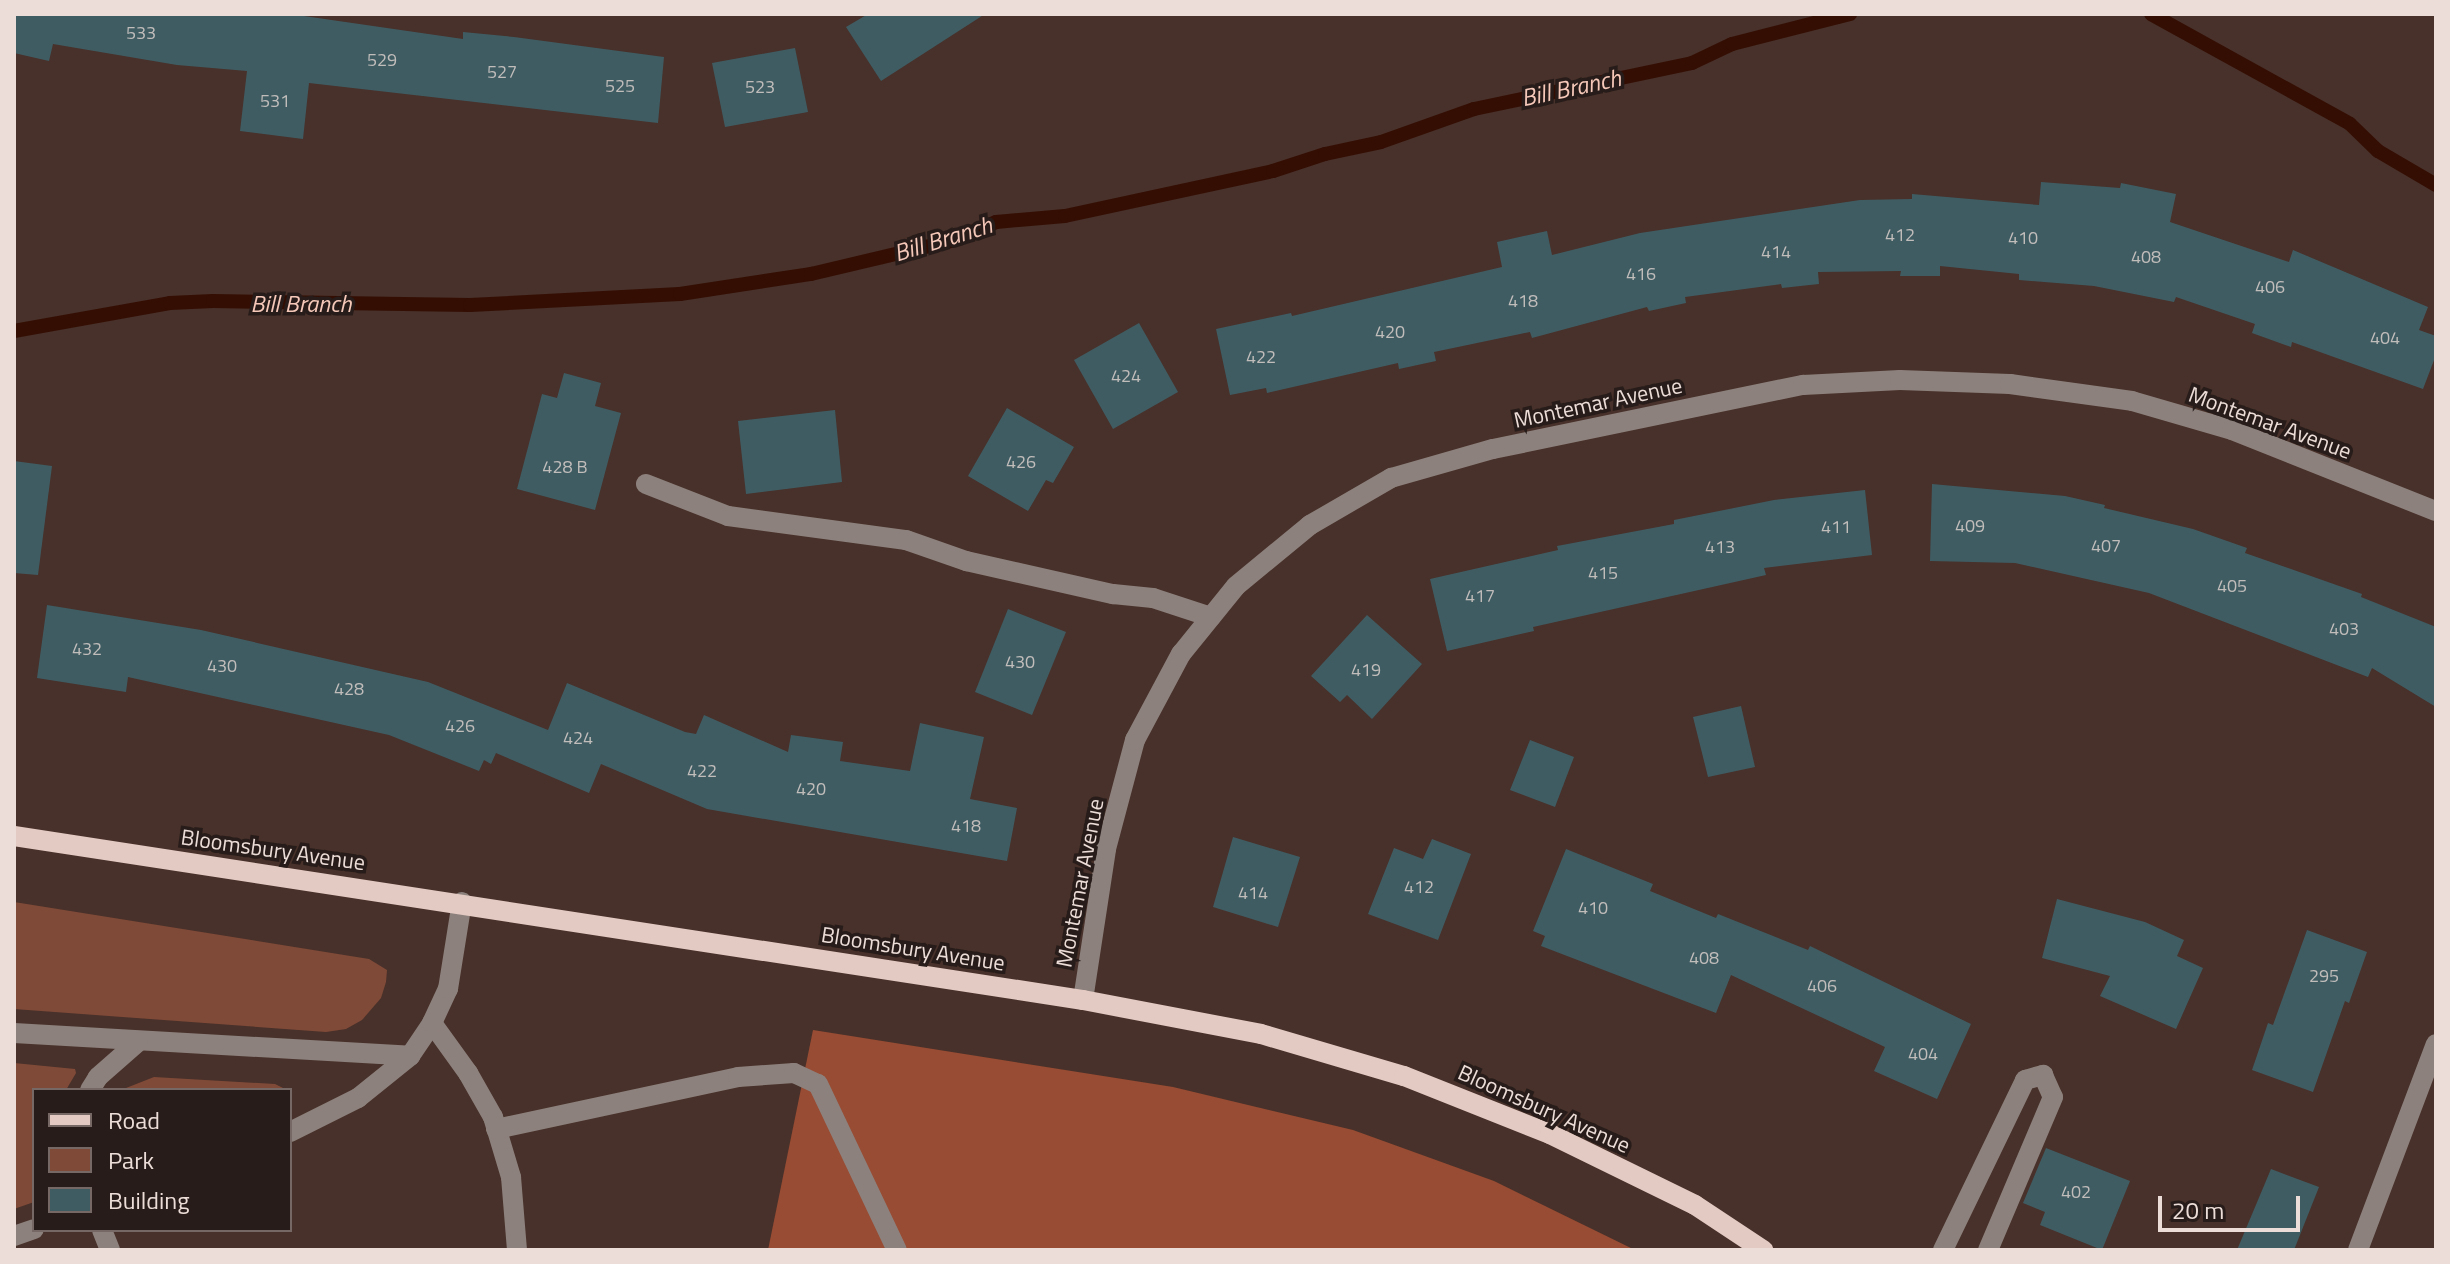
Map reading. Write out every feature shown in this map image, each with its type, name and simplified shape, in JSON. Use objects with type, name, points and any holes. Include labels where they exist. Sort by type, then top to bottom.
[{"type":"main road","name":"Bloomsbury Avenue","points":[[14,836],[462,902],[1083,1000],[1261,1034],[1404,1076],[1577,1147],[1695,1205],[1763,1250]]},
{"type":"street","name":"Montemar Avenue","points":[[1083,1000],[1106,849],[1135,740],[1181,654],[1236,586],[1310,525],[1391,478],[1493,449],[1803,385],[1900,380],[2010,384],[2132,401],[2232,430],[2436,511]]},
{"type":"street","points":[[646,484],[728,516],[906,540],[966,561],[1113,594],[1153,598],[1211,617]]},
{"type":"street","points":[[292,1131],[358,1098],[410,1056],[432,1023],[448,989],[462,902]]},
{"type":"street","points":[[432,1023],[474,1083],[496,1129],[511,1177],[517,1250]]},
{"type":"street","points":[[14,1033],[410,1056]]},
{"type":"street","points":[[91,1088],[98,1077],[138,1042]]},
{"type":"street","points":[[2358,1250],[2436,1044]]},
{"type":"street","points":[[496,1129],[738,1077],[794,1073],[818,1084],[897,1250]]},
{"type":"street","points":[[1943,1250],[2025,1080],[2043,1075],[2053,1097],[1988,1250]]},
{"type":"green space","points":[[14,902],[369,959],[387,970],[386,982],[381,998],[362,1020],[346,1029],[326,1032],[14,1009]]},
{"type":"green space","points":[[14,1063],[75,1069],[76,1073],[67,1088],[32,1088],[32,1203],[14,1209]]},
{"type":"green space","points":[[154,1077],[275,1084],[283,1088],[126,1088]]},
{"type":"shaded area","points":[[813,1030],[1173,1087],[1353,1130],[1494,1181],[1635,1250],[768,1250]]},
{"type":"building","points":[[14,14],[290,14],[463,39],[463,32],[664,57],[658,123],[309,83],[303,139],[240,131],[247,71],[177,65],[53,44],[49,61],[14,53]]},
{"type":"building","points":[[868,14],[985,14],[881,81],[846,27]]},
{"type":"building","points":[[795,48],[808,112],[725,127],[712,63]]},
{"type":"building","points":[[2041,182],[2120,188],[2121,183],[2176,194],[2170,222],[2289,262],[2293,250],[2428,307],[2419,330],[2436,336],[2436,355],[2423,389],[2292,342],[2291,347],[2252,333],[2255,324],[2176,297],[2174,302],[2094,286],[2019,280],[2019,274],[1940,266],[1940,276],[1900,276],[1901,271],[1818,272],[1819,284],[1782,288],[1781,284],[1685,297],[1686,303],[1649,311],[1647,307],[1532,338],[1530,332],[1434,352],[1436,361],[1399,369],[1398,363],[1267,393],[1266,388],[1230,395],[1216,329],[1291,313],[1292,316],[1502,267],[1497,242],[1547,231],[1552,255],[1640,233],[1860,200],[1912,199],[1912,194],[2039,205]]},
{"type":"building","points":[[1139,323],[1178,392],[1113,429],[1074,360]]},
{"type":"building","points":[[564,373],[601,383],[595,406],[621,413],[595,510],[517,489],[542,394],[557,398]]},
{"type":"building","points":[[1007,408],[1074,447],[1053,483],[1046,480],[1028,511],[968,476]]},
{"type":"building","points":[[835,410],[842,482],[746,494],[738,421]]},
{"type":"building","points":[[14,461],[52,466],[38,575],[14,573]]},
{"type":"building","points":[[1932,484],[2065,496],[2105,505],[2104,508],[2193,529],[2247,548],[2245,553],[2362,594],[2361,597],[2436,627],[2436,707],[2372,668],[2368,677],[2149,593],[2015,563],[1930,561]]},
{"type":"building","points":[[1865,490],[1872,555],[1764,568],[1766,575],[1533,627],[1534,631],[1447,651],[1430,579],[1558,550],[1557,546],[1674,524],[1674,520],[1774,500]]},
{"type":"building","points":[[47,605],[201,630],[428,682],[548,730],[567,683],[685,732],[696,734],[704,715],[788,752],[791,735],[843,742],[840,761],[910,771],[920,723],[984,737],[970,799],[1017,808],[1007,861],[707,809],[601,764],[589,793],[496,753],[491,764],[484,760],[479,771],[389,735],[128,677],[126,692],[37,678]]},
{"type":"building","points":[[1008,609],[1066,632],[1032,715],[975,692]]},
{"type":"building","points":[[1367,615],[1422,664],[1372,719],[1347,695],[1340,702],[1311,676]]},
{"type":"building","points":[[1741,706],[1755,767],[1708,777],[1693,717]]},
{"type":"building","points":[[1530,740],[1574,757],[1555,807],[1510,790]]},
{"type":"building","points":[[1233,837],[1300,857],[1278,927],[1213,907]]},
{"type":"building","points":[[1432,839],[1471,854],[1438,940],[1368,914],[1394,848],[1423,859]]},
{"type":"building","points":[[1566,849],[1653,884],[1650,891],[1716,918],[1718,914],[1808,950],[1810,946],[1971,1024],[1937,1099],[1874,1071],[1885,1047],[1731,975],[1716,1013],[1541,946],[1545,936],[1533,931]]},
{"type":"building","points":[[2057,899],[2145,922],[2184,940],[2177,956],[2203,968],[2176,1029],[2100,996],[2110,976],[2042,958]]},
{"type":"building","points":[[2307,930],[2367,952],[2349,1003],[2345,1001],[2313,1092],[2252,1070],[2268,1023],[2273,1025]]},
{"type":"building","points":[[2046,1148],[2130,1181],[2102,1250],[2040,1225],[2045,1212],[2023,1203]]},
{"type":"building","points":[[2271,1169],[2319,1187],[2294,1250],[2237,1250]]},
{"type":"waterway","name":"Bill Branch","points":[[14,331],[170,303],[470,305],[680,294],[811,274],[951,241],[996,222],[1065,216],[1273,171],[1325,154],[1381,142],[1474,109],[1692,63],[1732,44],[1850,14]]},
{"type":"waterway","points":[[2151,14],[2350,124],[2378,151],[2436,185]]}]
